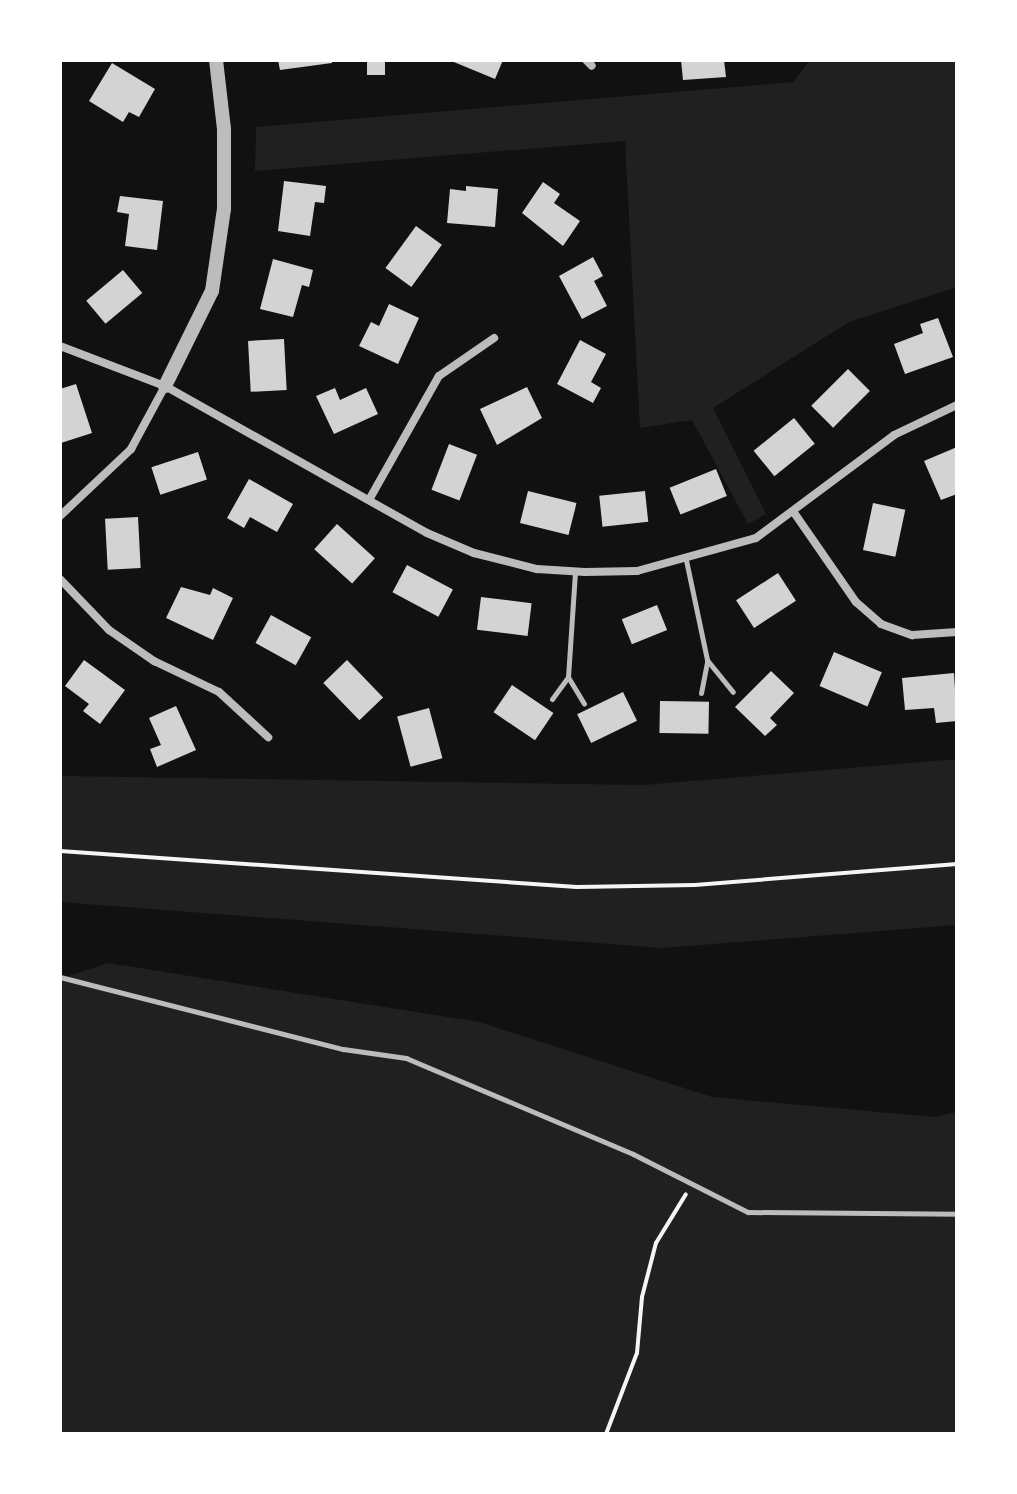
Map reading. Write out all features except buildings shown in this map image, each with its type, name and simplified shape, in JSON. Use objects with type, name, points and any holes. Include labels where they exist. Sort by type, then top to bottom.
[{"type":"street","points":[[60,516],[131,449],[212,291],[224,209],[224,129],[216,60]]},
{"type":"street","points":[[369,500],[439,376],[494,338]]},
{"type":"street","points":[[60,346],[165,386],[369,500],[474,553],[537,569],[575,572],[637,571],[686,560],[756,538],[795,514],[894,435],[957,405]]},
{"type":"street","points":[[795,514],[856,602],[881,624],[912,635],[957,632]]},
{"type":"street","points":[[60,579],[109,630],[154,661],[219,692],[268,737]]},
{"type":"lane","points":[[686,560],[707,660],[701,693]]},
{"type":"lane","points":[[552,699],[568,677],[575,572]]},
{"type":"lane","points":[[707,660],[733,692]]},
{"type":"lane","points":[[568,677],[584,704]]},
{"type":"lane","points":[[60,977],[343,1049],[406,1058],[633,1154],[748,1212],[957,1214]]},
{"type":"path","points":[[60,851],[577,887],[695,885],[957,864]]},
{"type":"path","points":[[606,1434],[637,1353],[642,1297],[656,1243],[691,1185]]},
{"type":"shaded area","points":[[810,60],[957,60],[957,287],[849,322],[713,408],[766,514],[748,524],[692,420],[640,428],[625,141],[255,171],[256,127],[793,82]]},
{"type":"shaded area","points":[[957,759],[957,925],[662,948],[60,902],[60,776],[643,785]]},
{"type":"shaded area","points":[[108,963],[479,1022],[712,1097],[934,1117],[957,1112],[957,1434],[60,1434],[60,979]]}]
